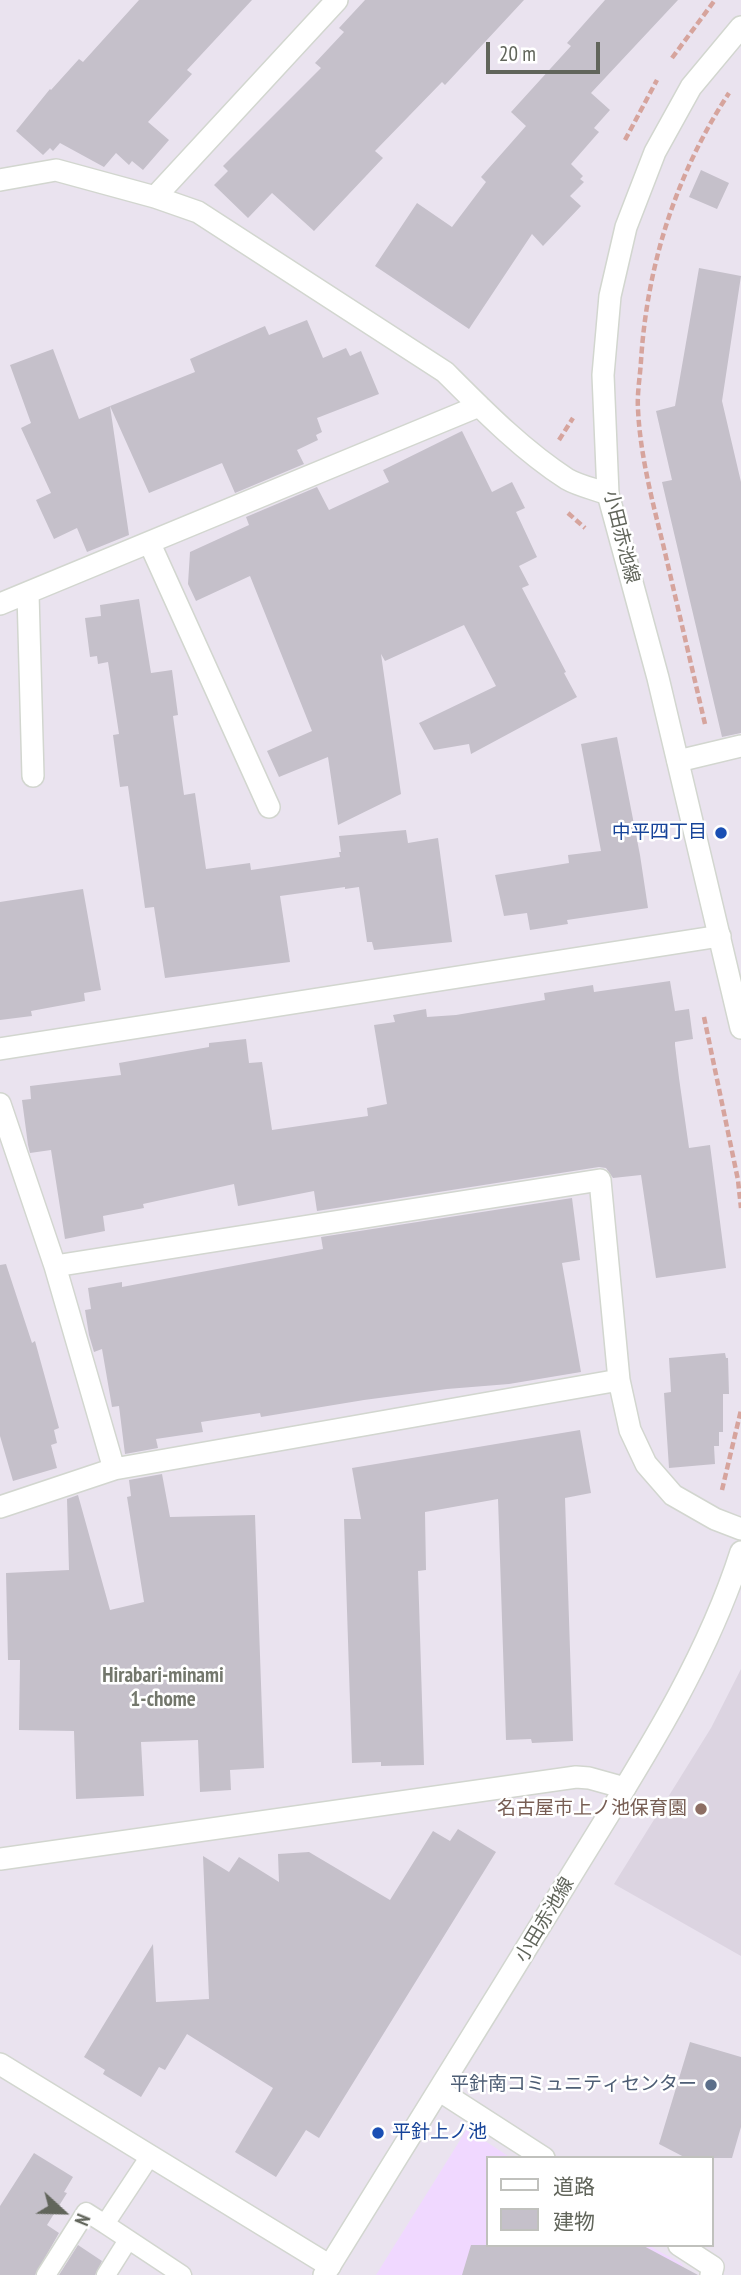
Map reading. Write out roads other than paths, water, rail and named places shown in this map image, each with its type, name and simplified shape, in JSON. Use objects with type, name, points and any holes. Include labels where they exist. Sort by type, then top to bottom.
[{"type":"street","points":[[155,197],[337,0]]},
{"type":"street","name":"小田赤池線","points":[[741,27],[691,87],[655,152],[626,227],[610,296],[603,375],[608,494],[658,678],[741,1028]]},
{"type":"street","points":[[0,180],[55,170],[155,197],[198,212],[444,372],[478,406],[569,480],[608,494]]},
{"type":"street","points":[[0,604],[478,406]]},
{"type":"street","points":[[150,544],[269,807]]},
{"type":"street","points":[[28,593],[33,776]]},
{"type":"street","points":[[678,761],[741,746]]},
{"type":"street","points":[[0,1049],[720,936]]},
{"type":"street","points":[[0,1104],[55,1266],[114,1469]]},
{"type":"street","points":[[55,1266],[600,1180],[619,1380],[630,1430],[646,1464],[673,1495],[715,1519],[741,1529]]},
{"type":"street","points":[[0,1507],[114,1469],[619,1380]]},
{"type":"street","name":"小田赤池線","points":[[327,2270],[625,1788],[684,1685],[726,1599],[741,1552]]},
{"type":"street","points":[[0,1859],[576,1777],[625,1788]]},
{"type":"street","points":[[0,2064],[150,2156],[327,2270]]},
{"type":"street","points":[[440,2091],[541,2156]]},
{"type":"street","points":[[682,2247],[713,2267],[711,2275]]},
{"type":"lane","points":[[105,2224],[150,2156]]},
{"type":"lane","points":[[46,2275],[86,2212],[182,2275]]},
{"type":"lane","points":[[107,2275],[128,2240]]},
{"type":"place","name":"中平四丁目","points":[[721,833]]},
{"type":"place","name":"名古屋市上ノ池保育園","points":[[701,1809]]},
{"type":"place","name":"平針南コミュニティセンター","points":[[711,2085]]},
{"type":"place","name":"平針上ノ池","points":[[378,2133]]},
{"type":"district","name":"Hirabari-minami 1-chome","points":[[163,1688]]}]
